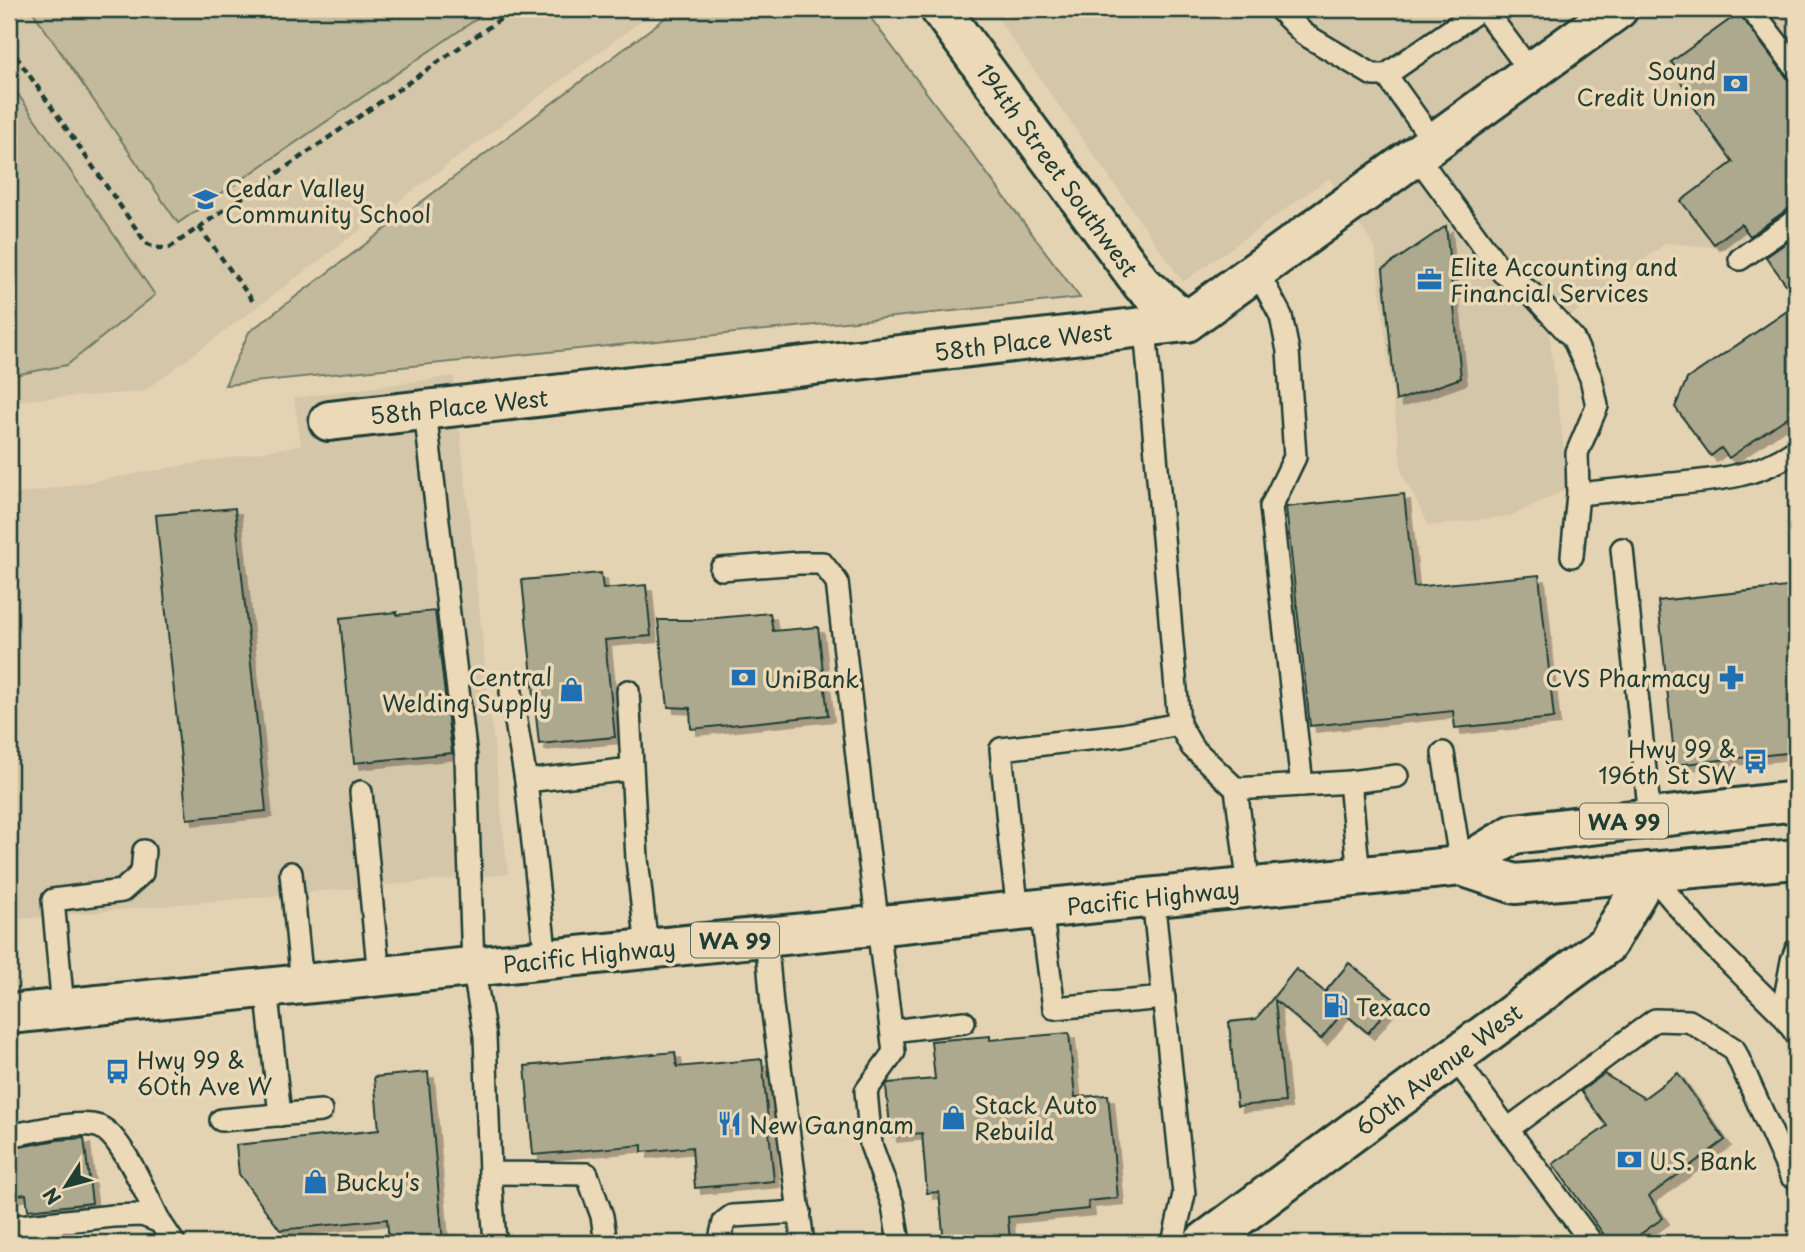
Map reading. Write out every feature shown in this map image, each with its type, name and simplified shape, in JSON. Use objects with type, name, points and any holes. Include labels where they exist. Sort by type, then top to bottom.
[{"type":"main road","name":"194th Street Southwest","points":[[940,9],[1142,284],[1186,323]]},
{"type":"main road","points":[[1186,323],[1618,9]]},
{"type":"main road","name":"58th Place West","points":[[329,421],[1186,323]]},
{"type":"main road","name":"Pacific Highway","points":[[1461,866],[1514,834],[1796,801]]},
{"type":"main road","name":"Pacific Highway","points":[[9,1013],[1461,866],[1515,884],[1796,859]]},
{"type":"main road","name":"60th Avenue West","points":[[1202,1243],[1607,944],[1649,872]]},
{"type":"lane","points":[[1279,9],[1304,34],[1373,75],[1386,75],[1482,9],[1531,72]]},
{"type":"lane","points":[[1751,9],[1796,68]]},
{"type":"lane","points":[[1386,75],[1425,149],[1503,273],[1531,293],[1573,338],[1591,378],[1597,406],[1577,453],[1578,494],[1572,556]]},
{"type":"lane","points":[[1740,258],[1796,220]]},
{"type":"lane","points":[[1257,271],[1281,316],[1288,351],[1295,457],[1270,506],[1302,785]]},
{"type":"lane","points":[[1145,327],[1179,724],[1192,747],[1236,789],[1249,887]]},
{"type":"lane","points":[[425,411],[466,758],[473,966],[485,1036],[495,1243]]},
{"type":"lane","points":[[1578,494],[1730,478],[1760,470],[1796,450]]},
{"type":"lane","points":[[1622,549],[1650,818]]},
{"type":"lane","points":[[721,569],[822,563],[837,582],[894,1052],[866,1091],[871,1145],[893,1205],[900,1243]]},
{"type":"lane","points":[[628,691],[637,859],[647,948]]},
{"type":"lane","points":[[511,692],[526,780],[546,959]]},
{"type":"lane","points":[[1164,998],[1054,1008],[1030,909],[1010,844],[1001,749],[1122,736],[1179,724]]},
{"type":"lane","points":[[1443,753],[1461,866]]},
{"type":"lane","points":[[526,780],[632,769]]},
{"type":"lane","points":[[1236,789],[1350,782],[1397,776]]},
{"type":"lane","points":[[1350,782],[1359,876]]},
{"type":"lane","points":[[361,792],[379,976]]},
{"type":"lane","points":[[63,1008],[53,900],[121,891],[142,873],[144,851]]},
{"type":"lane","points":[[1649,872],[1704,937],[1782,1014],[1796,1034]]},
{"type":"lane","points":[[280,1115],[290,873]]},
{"type":"lane","points":[[1153,897],[1184,1194],[1173,1243]]},
{"type":"lane","points":[[766,936],[772,1005],[803,1243]]},
{"type":"lane","points":[[1782,1014],[1796,950]]},
{"type":"lane","points":[[1508,1129],[1654,1020],[1689,1021],[1734,1049],[1791,1176]]},
{"type":"lane","points":[[892,1031],[964,1022]]},
{"type":"lane","points":[[1454,1056],[1592,1243]]},
{"type":"lane","points":[[221,1120],[321,1111]]},
{"type":"lane","points":[[9,1136],[81,1124],[101,1127],[118,1143],[174,1243]]},
{"type":"lane","points":[[490,1173],[587,1174],[602,1216],[607,1243]]},
{"type":"lane","points":[[722,1243],[724,1222],[732,1216],[800,1212]]},
{"type":"lane","points":[[9,1227],[142,1215],[160,1222]]},
{"type":"path","points":[[9,46],[146,243],[156,248],[169,248],[515,9]]},
{"type":"path","points":[[199,227],[255,304]]},
{"type":"shaded area","name":"Cedar Valley Community School","points":[[9,9],[657,9],[143,392],[9,401]]},
{"type":"shaded area","points":[[31,9],[491,9],[178,223]]},
{"type":"shaded area","points":[[677,9],[864,9],[1080,298],[225,385],[249,332]]},
{"type":"shaded area","points":[[991,9],[1796,9],[1796,202],[1729,249],[1666,243],[1549,333],[1569,488],[1510,516],[1429,526],[1402,473],[1375,248],[1329,178],[1183,282]]},
{"type":"shaded area","points":[[9,81],[155,295],[67,365],[9,376]]},
{"type":"shaded area","points":[[454,376],[508,874],[9,920],[9,496],[301,445],[294,398]]},
{"type":"building","points":[[1739,13],[1796,90],[1796,207],[1788,209],[1750,236],[1741,224],[1714,244],[1681,201],[1733,162],[1685,96],[1689,93],[1671,69],[1675,67],[1671,62]]},
{"type":"building","points":[[1446,226],[1461,378],[1396,401],[1383,269]]},
{"type":"building","points":[[1796,236],[1796,298],[1766,257]]},
{"type":"building","points":[[1796,305],[1796,411],[1729,458],[1721,448],[1711,456],[1675,407],[1687,379]]},
{"type":"building","points":[[1404,494],[1414,587],[1539,575],[1554,718],[1455,728],[1453,711],[1310,726],[1286,507]]},
{"type":"building","points":[[235,508],[266,811],[187,819],[156,515]]},
{"type":"building","name":"Central Welding Supply","points":[[601,573],[603,589],[646,585],[651,636],[605,640],[615,737],[539,744],[522,580]]},
{"type":"building","name":"CVS Pharmacy","points":[[1796,586],[1796,752],[1675,765],[1658,601]]},
{"type":"building","points":[[435,611],[452,753],[354,763],[340,618]]},
{"type":"building","name":"UniBank","points":[[770,613],[773,631],[818,627],[828,715],[691,729],[690,708],[668,707],[658,620],[695,620]]},
{"type":"building","points":[[1349,963],[1395,1000],[1368,1033],[1343,1012],[1321,1039],[1275,1000],[1285,1102],[1237,1106],[1229,1022],[1256,1019],[1296,969],[1325,992]]},
{"type":"building","points":[[1069,1033],[1075,1097],[1108,1095],[1118,1198],[1088,1201],[1089,1209],[1008,1217],[1010,1243],[944,1243],[939,1192],[927,1193],[922,1133],[891,1136],[886,1086],[888,1083],[935,1079],[931,1041],[990,1036],[990,1040]]},
{"type":"building","points":[[675,1052],[677,1067],[762,1059],[774,1181],[695,1188],[692,1147],[642,1152],[642,1145],[533,1155],[525,1066]]},
{"type":"building","points":[[428,1072],[443,1243],[389,1243],[387,1219],[280,1230],[239,1174],[236,1145],[379,1130],[374,1077]]},
{"type":"building","name":"U.S. Bank","points":[[1678,1073],[1725,1140],[1649,1196],[1663,1218],[1628,1243],[1610,1243],[1553,1164],[1607,1126],[1581,1091],[1604,1074],[1644,1098]]},
{"type":"building","points":[[84,1138],[92,1203],[28,1210],[26,1194],[9,1196],[9,1149]]},
{"type":"place","name":"Sound Credit Union","points":[[1736,83]]},
{"type":"place","name":"Cedar Valley Community School","points":[[205,200]]},
{"type":"place","name":"Elite Accounting and Financial Services","points":[[1430,279]]},
{"type":"place","name":"CVS Pharmacy","points":[[1731,677]]},
{"type":"place","name":"UniBank","points":[[744,678]]},
{"type":"place","name":"Central Welding Supply","points":[[572,689]]},
{"type":"place","name":"Hwy 99 & 196th St SW","points":[[1756,761]]},
{"type":"place","name":"Texaco","points":[[1336,1006]]},
{"type":"place","name":"Hwy 99 & 60th Ave W","points":[[117,1072]]},
{"type":"place","name":"Stack Auto Rebuild","points":[[954,1117]]},
{"type":"place","name":"New Gangnam","points":[[729,1124]]},
{"type":"place","name":"U.S. Bank","points":[[1629,1160]]},
{"type":"place","name":"Bucky's","points":[[315,1181]]}]
